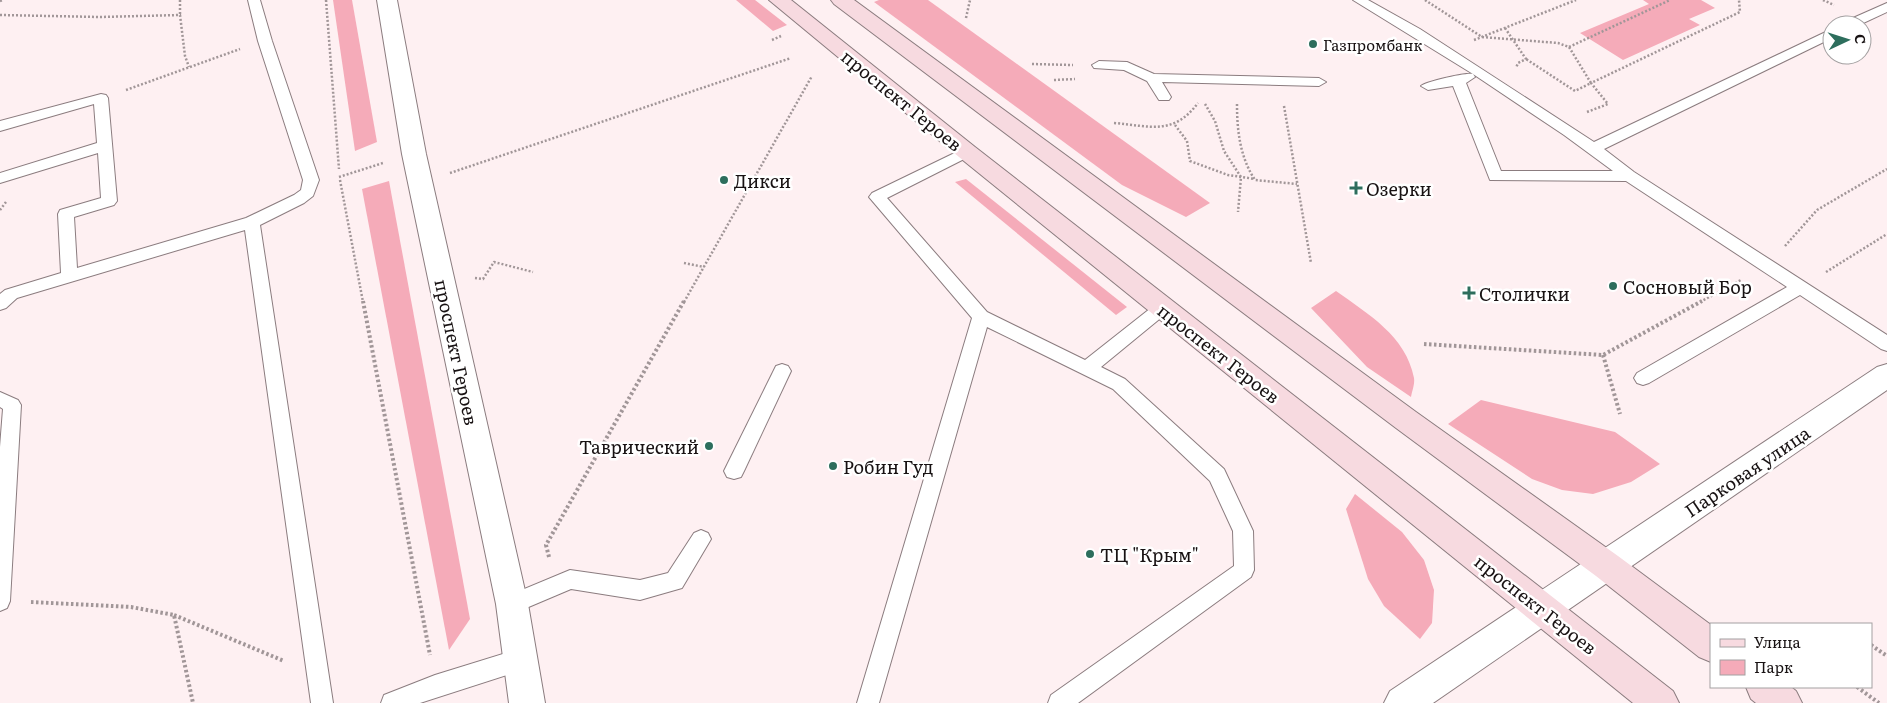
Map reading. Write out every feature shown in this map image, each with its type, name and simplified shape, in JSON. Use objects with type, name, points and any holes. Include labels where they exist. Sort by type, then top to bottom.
[{"type":"main road","name":"проспект Героев","points":[[779,0],[1162,308],[1661,703]]},
{"type":"main road","points":[[842,0],[1398,414],[1607,566],[1710,645]]},
{"type":"main road","points":[[1764,688],[1784,703]]},
{"type":"street","name":"проспект Героев","points":[[387,0],[414,154],[512,604],[527,703]]},
{"type":"street","name":"Парковая улица","points":[[1402,703],[1887,375]]},
{"type":"lane","points":[[0,304],[11,294],[252,222],[299,199],[308,192],[311,180],[265,41],[254,0]]},
{"type":"lane","points":[[1359,0],[1479,72],[1594,148],[1629,176],[1887,344]]},
{"type":"lane","points":[[1869,15],[1887,6]]},
{"type":"lane","points":[[1594,148],[1822,38]]},
{"type":"lane","points":[[1099,65],[1127,66],[1152,78],[1319,82]]},
{"type":"lane","points":[[1428,86],[1458,81],[1479,72]]},
{"type":"lane","points":[[1152,78],[1164,97]]},
{"type":"lane","points":[[1458,81],[1496,176],[1629,176]]},
{"type":"lane","points":[[0,126],[101,98],[110,201],[66,214],[69,277]]},
{"type":"lane","points":[[0,178],[105,146]]},
{"type":"lane","points":[[967,152],[876,197],[981,317],[1120,384],[1217,475],[1243,531],[1244,570],[1059,703]]},
{"type":"lane","points":[[252,222],[322,703]]},
{"type":"lane","points":[[1643,378],[1801,287]]},
{"type":"lane","points":[[1086,368],[1162,308]]},
{"type":"lane","points":[[868,703],[981,317]]},
{"type":"lane","points":[[734,471],[782,371]]},
{"type":"lane","points":[[0,399],[12,404],[0,601]]},
{"type":"lane","points":[[512,604],[570,579],[640,590],[676,581],[701,539]]},
{"type":"lane","points":[[392,703],[435,686],[519,660]]},
{"type":"path","points":[[180,0],[185,56],[189,67]]},
{"type":"path","points":[[326,0],[340,177],[435,686]]},
{"type":"path","points":[[966,18],[970,0]]},
{"type":"path","points":[[1425,0],[1482,37],[1558,43],[1569,47],[1591,83],[1608,104],[1583,112]]},
{"type":"path","points":[[1446,52],[1576,0]]},
{"type":"path","points":[[1569,47],[1670,0]]},
{"type":"path","points":[[1505,28],[1526,58],[1575,91],[1740,12],[1739,0]]},
{"type":"path","points":[[0,15],[100,17],[180,15]]},
{"type":"path","points":[[101,98],[265,41]]},
{"type":"path","points":[[448,173],[791,58]]},
{"type":"path","points":[[1515,73],[1518,64],[1526,58]]},
{"type":"path","points":[[1032,64],[1099,65]]},
{"type":"path","points":[[546,545],[812,76]]},
{"type":"path","points":[[1054,80],[1074,78],[1081,80]]},
{"type":"path","points":[[1224,79],[1237,103],[1236,118],[1241,145],[1248,171],[1255,180]]},
{"type":"path","points":[[1280,81],[1310,263]]},
{"type":"path","points":[[1114,123],[1175,125],[1190,115],[1200,99],[1211,111],[1217,124],[1225,153],[1241,177],[1238,212]]},
{"type":"path","points":[[1167,121],[1175,125],[1184,134],[1191,148],[1190,161],[1241,177],[1297,184]]},
{"type":"path","points":[[340,177],[414,154]]},
{"type":"path","points":[[1424,344],[1603,355],[1768,265],[1817,210],[1887,169]]},
{"type":"path","points":[[1801,287],[1887,234]]},
{"type":"path","points":[[439,270],[483,279],[494,262],[533,272]]},
{"type":"path","points":[[684,264],[704,268]]},
{"type":"path","points":[[1603,355],[1620,414]]},
{"type":"path","points":[[0,601],[131,607],[174,615],[318,676]]},
{"type":"path","points":[[174,615],[194,703]]},
{"type":"path","points":[[1872,646],[1887,656]]},
{"type":"path","points":[[1858,688],[1879,703]]},
{"type":"green space","points":[[333,0],[352,0],[377,142],[355,151]]},
{"type":"green space","points":[[736,0],[755,0],[787,25],[773,31]]},
{"type":"green space","points":[[879,0],[928,0],[1210,203],[1186,217],[1122,185],[874,2]]},
{"type":"green space","points":[[1643,0],[1701,0],[1715,8],[1689,19],[1700,25],[1623,60],[1580,33],[1649,4]]},
{"type":"green space","points":[[966,179],[1127,307],[1116,315],[955,182]]},
{"type":"green space","points":[[389,181],[470,619],[449,650],[362,189]]},
{"type":"green space","points":[[1336,291],[1384,327],[1403,350],[1410,363],[1414,378],[1411,397],[1367,367],[1311,308]]},
{"type":"green space","points":[[1481,400],[1615,432],[1660,464],[1631,482],[1593,494],[1562,490],[1532,479],[1448,424]]},
{"type":"green space","points":[[1355,494],[1402,532],[1424,560],[1434,590],[1432,623],[1420,639],[1384,606],[1368,579],[1346,509]]},
{"type":"place","name":"Газпромбанк","points":[[1313,44]]},
{"type":"place","name":"Дикси","points":[[724,180]]},
{"type":"place","name":"Озерки","points":[[1356,188]]},
{"type":"place","name":"Сосновый Бор","points":[[1613,286]]},
{"type":"place","name":"Столички","points":[[1469,293]]},
{"type":"place","name":"Таврический","points":[[709,446]]},
{"type":"place","name":"Робин Гуд","points":[[833,466]]},
{"type":"place","name":"ТЦ \"Крым\"","points":[[1090,554]]}]
